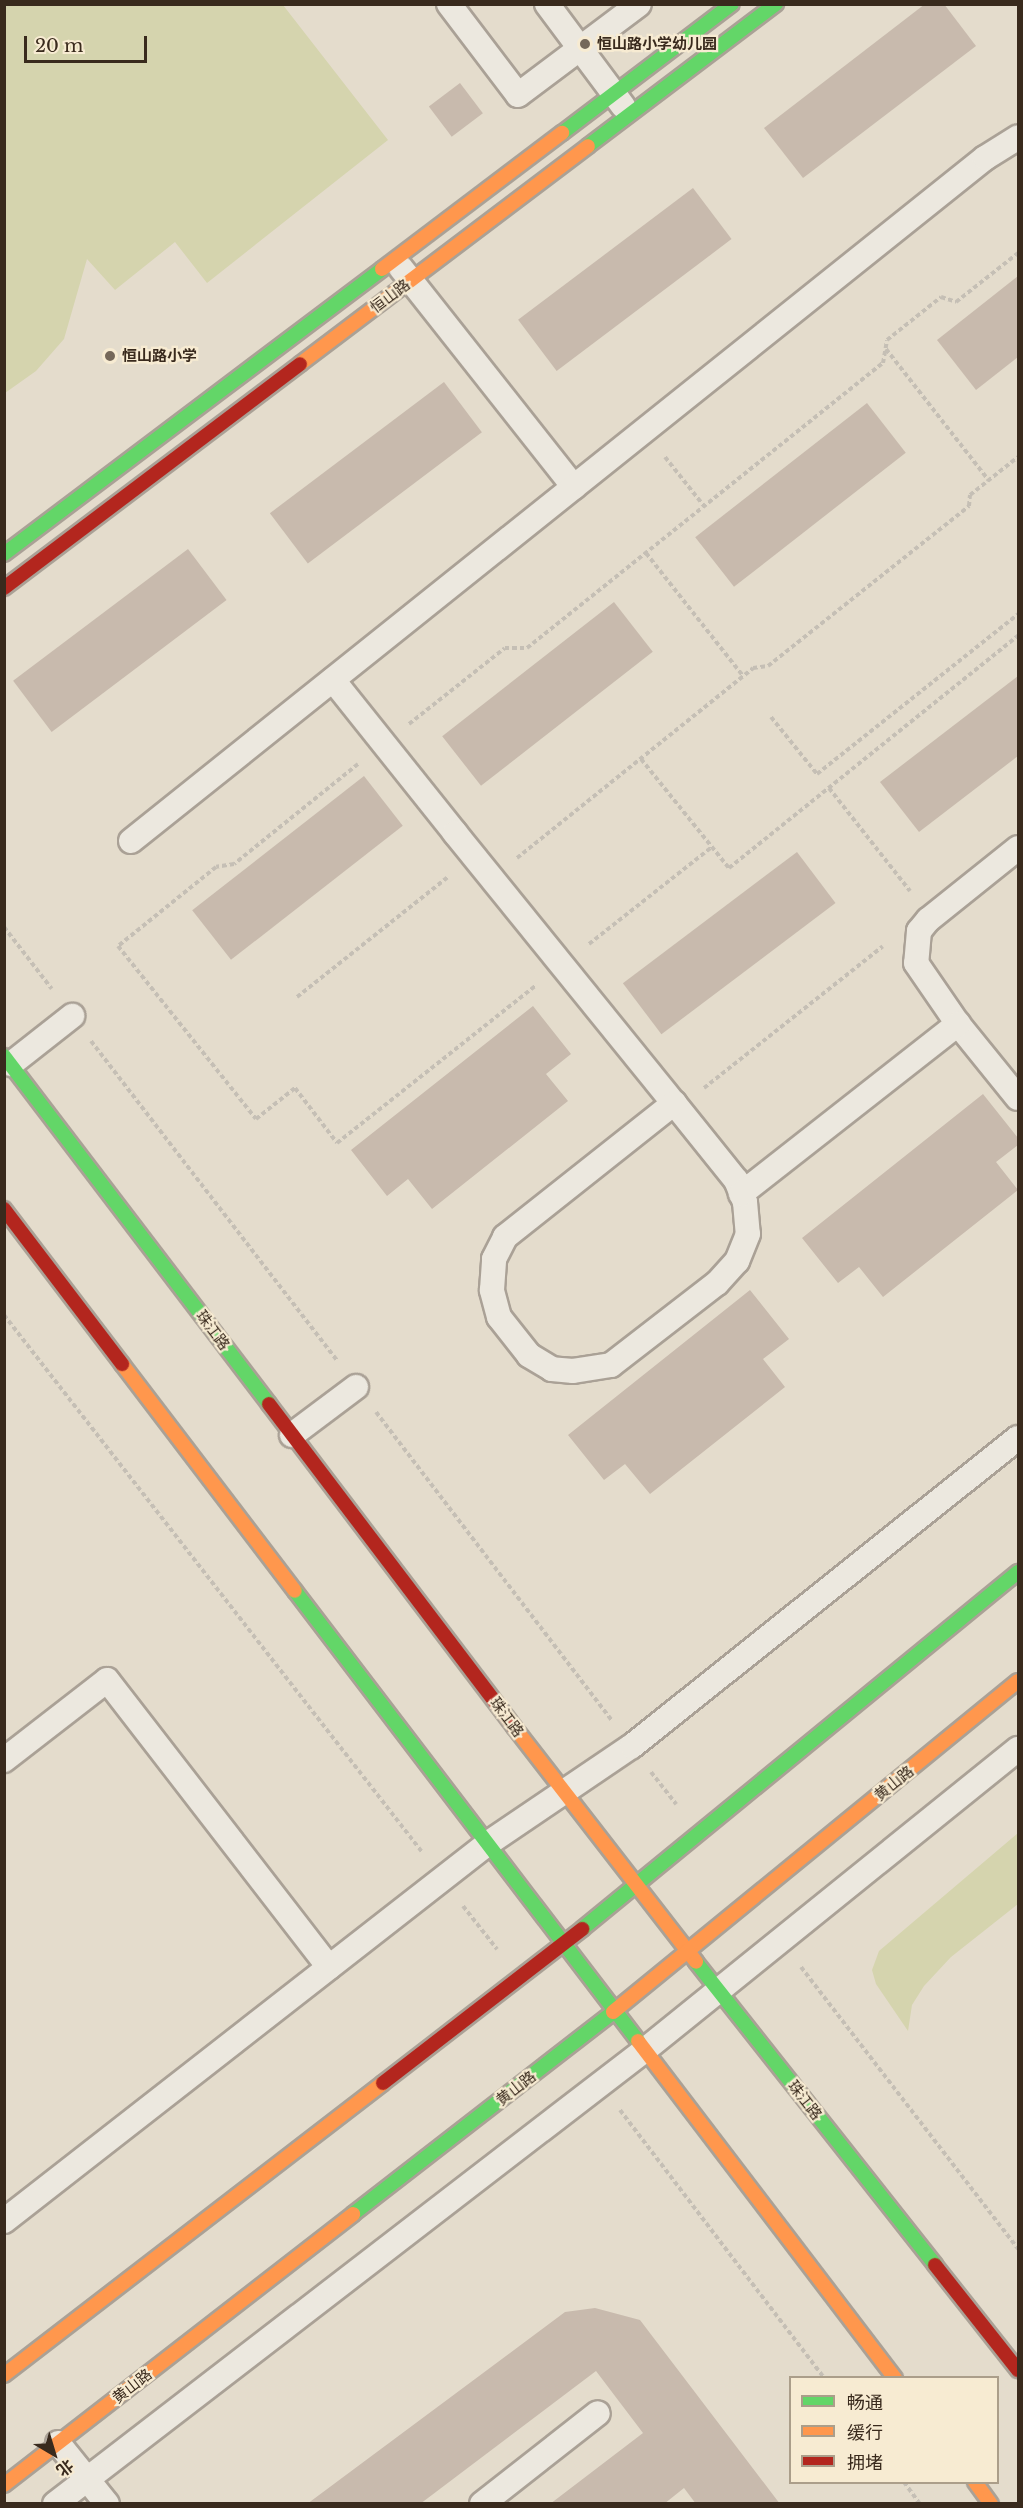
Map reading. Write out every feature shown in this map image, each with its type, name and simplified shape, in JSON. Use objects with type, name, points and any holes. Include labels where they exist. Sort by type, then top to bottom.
[{"type":"street","name":"恒山路","points":[[4,554],[732,4]]},
{"type":"street","name":"恒山路","points":[[4,588],[776,4]]},
{"type":"street","name":"珠江路","points":[[8,1060],[688,1953],[1011,2343],[1018,2370]]},
{"type":"street","points":[[4,1209],[893,2376]]},
{"type":"street","points":[[4,2375],[563,1945],[1018,1572]]},
{"type":"street","name":"黄山路","points":[[4,2485],[688,1953],[1018,1681]]},
{"type":"street","points":[[976,2484],[991,2504]]},
{"type":"lane","points":[[449,4],[518,95],[639,4]]},
{"type":"lane","points":[[548,4],[630,115]]},
{"type":"lane","points":[[131,841],[986,158],[1018,137]]},
{"type":"lane","points":[[394,260],[574,487]]},
{"type":"lane","points":[[333,680],[676,1106],[741,1194],[748,1234],[737,1261],[717,1283],[611,1365],[573,1371],[552,1369],[529,1355],[510,1334],[492,1290],[494,1259],[505,1237],[676,1106]]},
{"type":"lane","points":[[1018,848],[925,925],[920,972],[958,1024],[1018,1098]]},
{"type":"lane","points":[[8,1060],[72,1016]]},
{"type":"lane","points":[[741,1194],[958,1024]]},
{"type":"lane","points":[[292,1435],[356,1387]]},
{"type":"lane","points":[[4,2221],[487,1845],[632,1746],[1018,1438]]},
{"type":"lane","points":[[4,1760],[107,1680],[329,1968]]},
{"type":"lane","points":[[55,2504],[645,2049],[781,1942],[1018,1749]]},
{"type":"lane","points":[[482,2504],[598,2413]]},
{"type":"lane","points":[[58,2443],[107,2504]]},
{"type":"path","points":[[712,847],[338,1143],[295,1088],[256,1119],[118,945],[216,867],[234,864],[505,648],[527,648],[883,363],[887,340],[941,297],[956,302],[1018,253]]},
{"type":"path","points":[[886,349],[989,481]]},
{"type":"path","points":[[644,432],[704,506]]},
{"type":"path","points":[[492,878],[743,676],[768,666],[969,506],[970,495],[1018,457]]},
{"type":"path","points":[[646,553],[743,676]]},
{"type":"path","points":[[771,717],[817,774],[1018,614]]},
{"type":"path","points":[[641,759],[729,868],[1018,636]]},
{"type":"path","points":[[676,1106],[896,935],[925,925],[829,788]]},
{"type":"path","points":[[297,997],[474,856]]},
{"type":"path","points":[[4,927],[699,1834]]},
{"type":"path","points":[[4,1315],[519,1978]]},
{"type":"path","points":[[781,1942],[1018,2249]]},
{"type":"path","points":[[600,2084],[822,2376]]},
{"type":"path","points":[[905,2484],[920,2504]]},
{"type":"green space","points":[[5,4],[283,5],[388,140],[207,283],[175,242],[115,290],[87,259],[64,339],[36,371],[5,393]]},
{"type":"green space","points":[[1018,1833],[1018,1904],[951,1957],[924,1986],[912,2005],[908,2031],[876,1984],[872,1970],[879,1951]]},
{"type":"building","points":[[925,4],[944,4],[976,46],[803,178],[764,128]]},
{"type":"building","points":[[460,83],[483,113],[452,137],[429,106]]},
{"type":"building","points":[[693,188],[732,239],[557,371],[518,320]]},
{"type":"building","points":[[1018,276],[1018,357],[976,390],[937,340]]},
{"type":"building","points":[[444,382],[482,432],[308,564],[270,513]]},
{"type":"building","points":[[867,403],[906,453],[734,587],[695,537]]},
{"type":"building","points":[[188,549],[227,600],[52,732],[13,681]]},
{"type":"building","points":[[614,602],[653,652],[481,786],[442,736]]},
{"type":"building","points":[[1018,676],[1018,756],[919,832],[880,782]]},
{"type":"building","points":[[364,776],[403,826],[231,960],[192,910]]},
{"type":"building","points":[[797,852],[836,903],[661,1034],[623,983]]},
{"type":"building","points":[[533,1006],[571,1054],[546,1074],[568,1101],[432,1209],[408,1179],[387,1196],[351,1150]]},
{"type":"building","points":[[983,1094],[1018,1138],[1018,1145],[996,1162],[1018,1190],[883,1297],[859,1267],[838,1283],[802,1238]]},
{"type":"building","points":[[750,1290],[789,1339],[763,1359],[785,1387],[650,1494],[625,1464],[604,1480],[568,1435]]},
{"type":"building","points":[[595,2308],[640,2320],[780,2504],[696,2504],[684,2488],[664,2504],[550,2504],[643,2433],[596,2371],[420,2504],[307,2504],[565,2312]]},
{"type":"traffic: fast","points":[[562,133],[732,4]]},
{"type":"traffic: fast","points":[[588,146],[776,4]]},
{"type":"traffic: fast","points":[[4,554],[382,269]]},
{"type":"traffic: fast","points":[[4,1056],[269,1404]]},
{"type":"traffic: fast","points":[[582,1929],[1018,1572]]},
{"type":"traffic: fast","points":[[295,1591],[638,2041]]},
{"type":"traffic: fast","points":[[696,1962],[935,2265]]},
{"type":"traffic: fast","points":[[353,2214],[613,2012]]},
{"type":"traffic: slow","points":[[382,269],[562,133]]},
{"type":"traffic: slow","points":[[300,364],[588,146]]},
{"type":"traffic: slow","points":[[122,1364],[295,1591]]},
{"type":"traffic: slow","points":[[613,2012],[1018,1681]]},
{"type":"traffic: slow","points":[[514,1727],[696,1962]]},
{"type":"traffic: slow","points":[[638,2041],[893,2376]]},
{"type":"traffic: slow","points":[[4,2375],[383,2083]]},
{"type":"traffic: slow","points":[[4,2485],[353,2214]]},
{"type":"traffic: slow","points":[[976,2484],[991,2504]]},
{"type":"traffic: jam","points":[[4,588],[300,364]]},
{"type":"traffic: jam","points":[[4,1209],[122,1364]]},
{"type":"traffic: jam","points":[[269,1404],[514,1727]]},
{"type":"traffic: jam","points":[[383,2083],[582,1929]]},
{"type":"traffic: jam","points":[[935,2265],[1018,2370]]},
{"type":"place","name":"恒山路小学幼儿园","points":[[585,44]]},
{"type":"place","name":"恒山路小学","points":[[110,356]]}]
